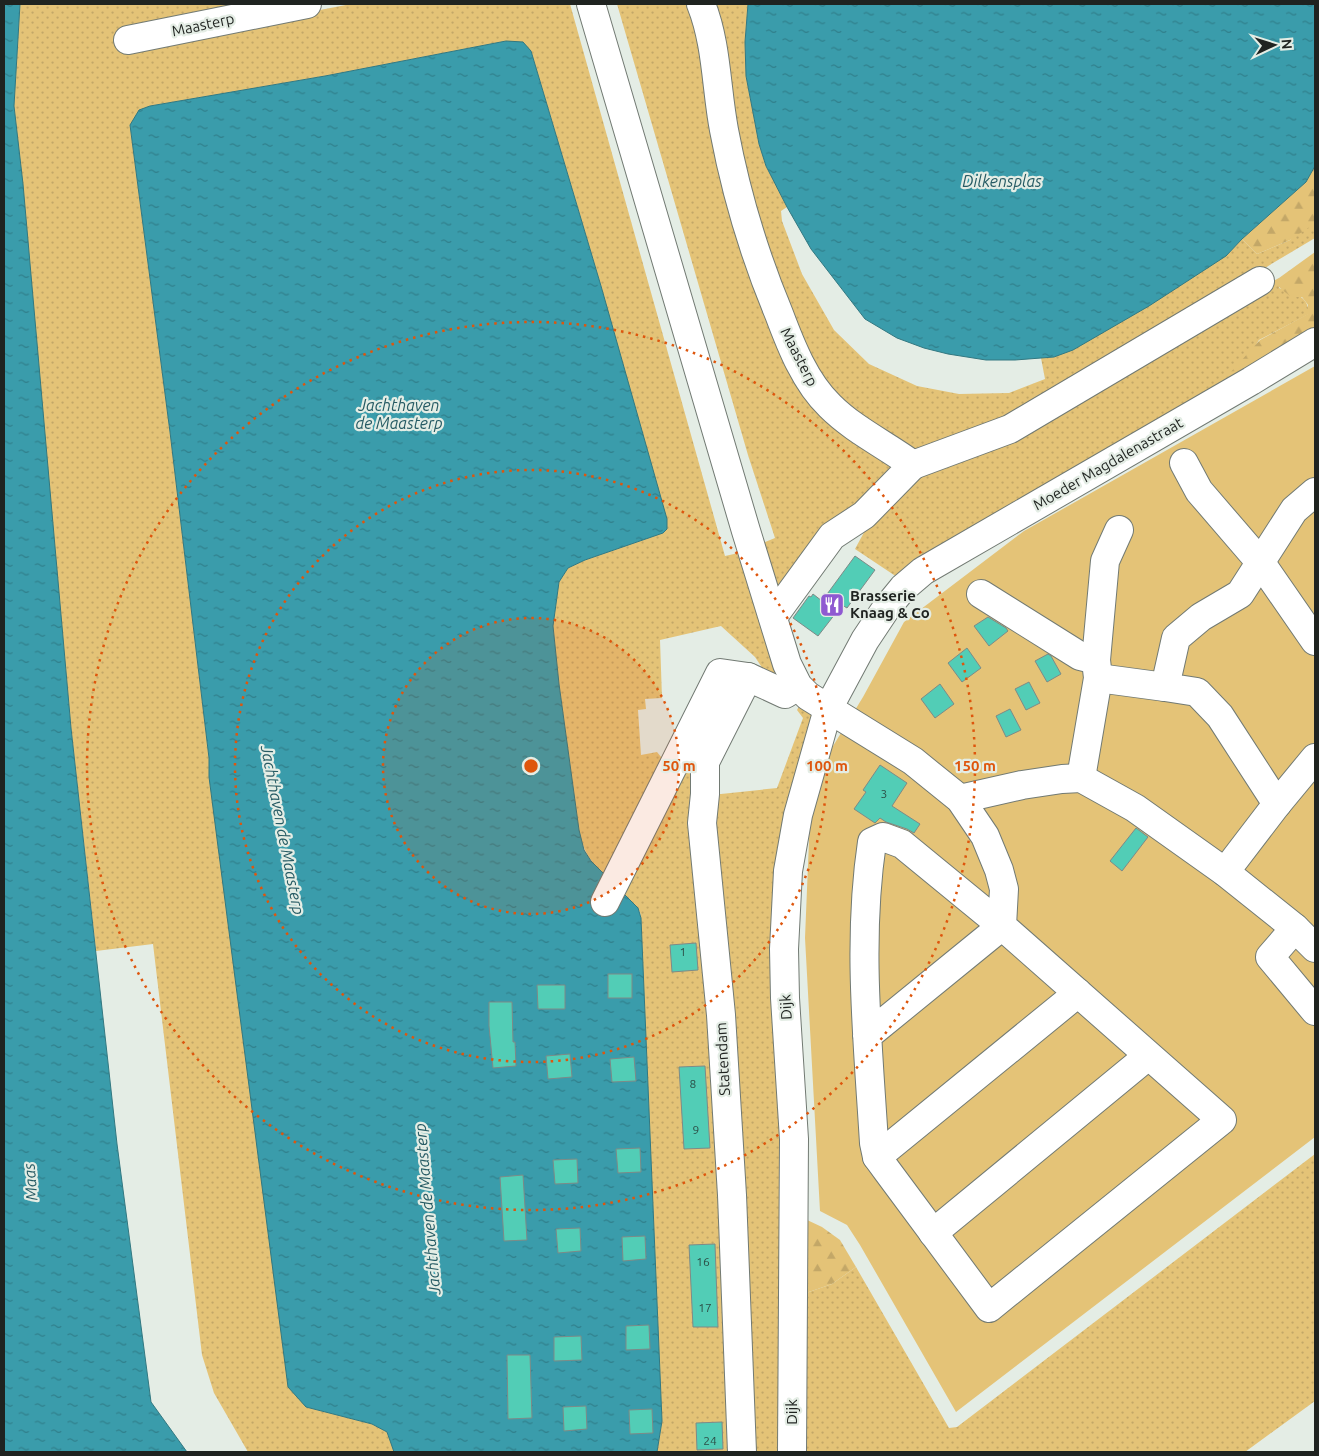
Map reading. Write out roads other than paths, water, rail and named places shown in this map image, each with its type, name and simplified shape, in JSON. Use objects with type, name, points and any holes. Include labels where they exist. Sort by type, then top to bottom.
[{"type":"street","name":"Maasterp","points":[[128,40],[307,4]]},
{"type":"street","points":[[591,4],[743,522],[788,664],[798,686],[808,696],[913,761],[960,799],[984,836],[999,870],[1004,889],[1002,926],[867,1036]]},
{"type":"street","name":"Maasterp","points":[[701,4],[712,44],[723,123],[735,188],[758,262],[787,336],[808,378],[829,405],[845,420],[892,449],[913,465]]},
{"type":"street","points":[[773,617],[832,536],[864,515],[913,465],[1010,428],[1260,281]]},
{"type":"street","name":"Moeder Magdalenastraat","points":[[903,588],[923,571],[1315,342]]},
{"type":"street","points":[[1184,463],[1199,491],[1261,562],[1315,641]]},
{"type":"street","points":[[1165,687],[1176,638],[1201,617],[1240,594],[1294,510],[1315,492]]},
{"type":"street","points":[[1081,778],[1097,669],[1105,561],[1119,530]]},
{"type":"street","name":"Dijk","points":[[792,1452],[794,1139],[785,998],[784,949],[788,871],[794,834],[828,709],[865,640],[885,610],[903,588]]},
{"type":"street","points":[[980,594],[1080,656],[1097,669],[1165,687],[1197,692],[1220,716],[1277,804]]},
{"type":"street","points":[[605,902],[720,673],[748,677],[785,694],[798,686]]},
{"type":"street","name":"Statendam","points":[[742,1452],[732,1195],[721,1016],[702,823],[705,794],[705,762],[748,677]]},
{"type":"street","points":[[1226,872],[1277,804],[1315,758]]},
{"type":"street","points":[[960,799],[1022,784],[1081,778],[1135,808],[1226,872],[1295,928],[1315,948]]},
{"type":"street","points":[[883,837],[902,844],[1002,926],[1222,1120],[989,1308],[877,1157],[874,1143],[863,956],[865,905],[872,842],[883,837]]},
{"type":"street","points":[[1295,928],[1270,956],[1315,1011]]},
{"type":"street","points":[[877,1157],[1078,993]]},
{"type":"street","points":[[933,1233],[1148,1056]]},
{"type":"water","name":"Maas","points":[[4,4],[20,4],[14,106],[23,184],[71,728],[117,1144],[151,1402],[187,1452],[4,1452]]},
{"type":"water","name":"Dilkensplas","points":[[748,4],[1315,4],[1315,166],[1306,182],[1242,239],[1226,256],[1149,306],[1073,350],[1054,357],[986,360],[924,348],[897,338],[865,319],[811,249],[766,166],[759,144],[746,76],[745,42]]},
{"type":"water","name":"Jachthaven de Maasterp","points":[[506,41],[523,42],[531,51],[601,286],[667,519],[667,529],[663,533],[585,560],[568,568],[559,582],[553,626],[579,830],[584,850],[591,861],[638,908],[641,918],[662,1421],[657,1452],[394,1452],[387,1432],[372,1424],[306,1407],[288,1387],[209,777],[209,758],[170,432],[130,125],[139,110],[150,106],[325,76]]},
{"type":"place","name":"Brasserie Knaag & Co","points":[[832,605]]}]
